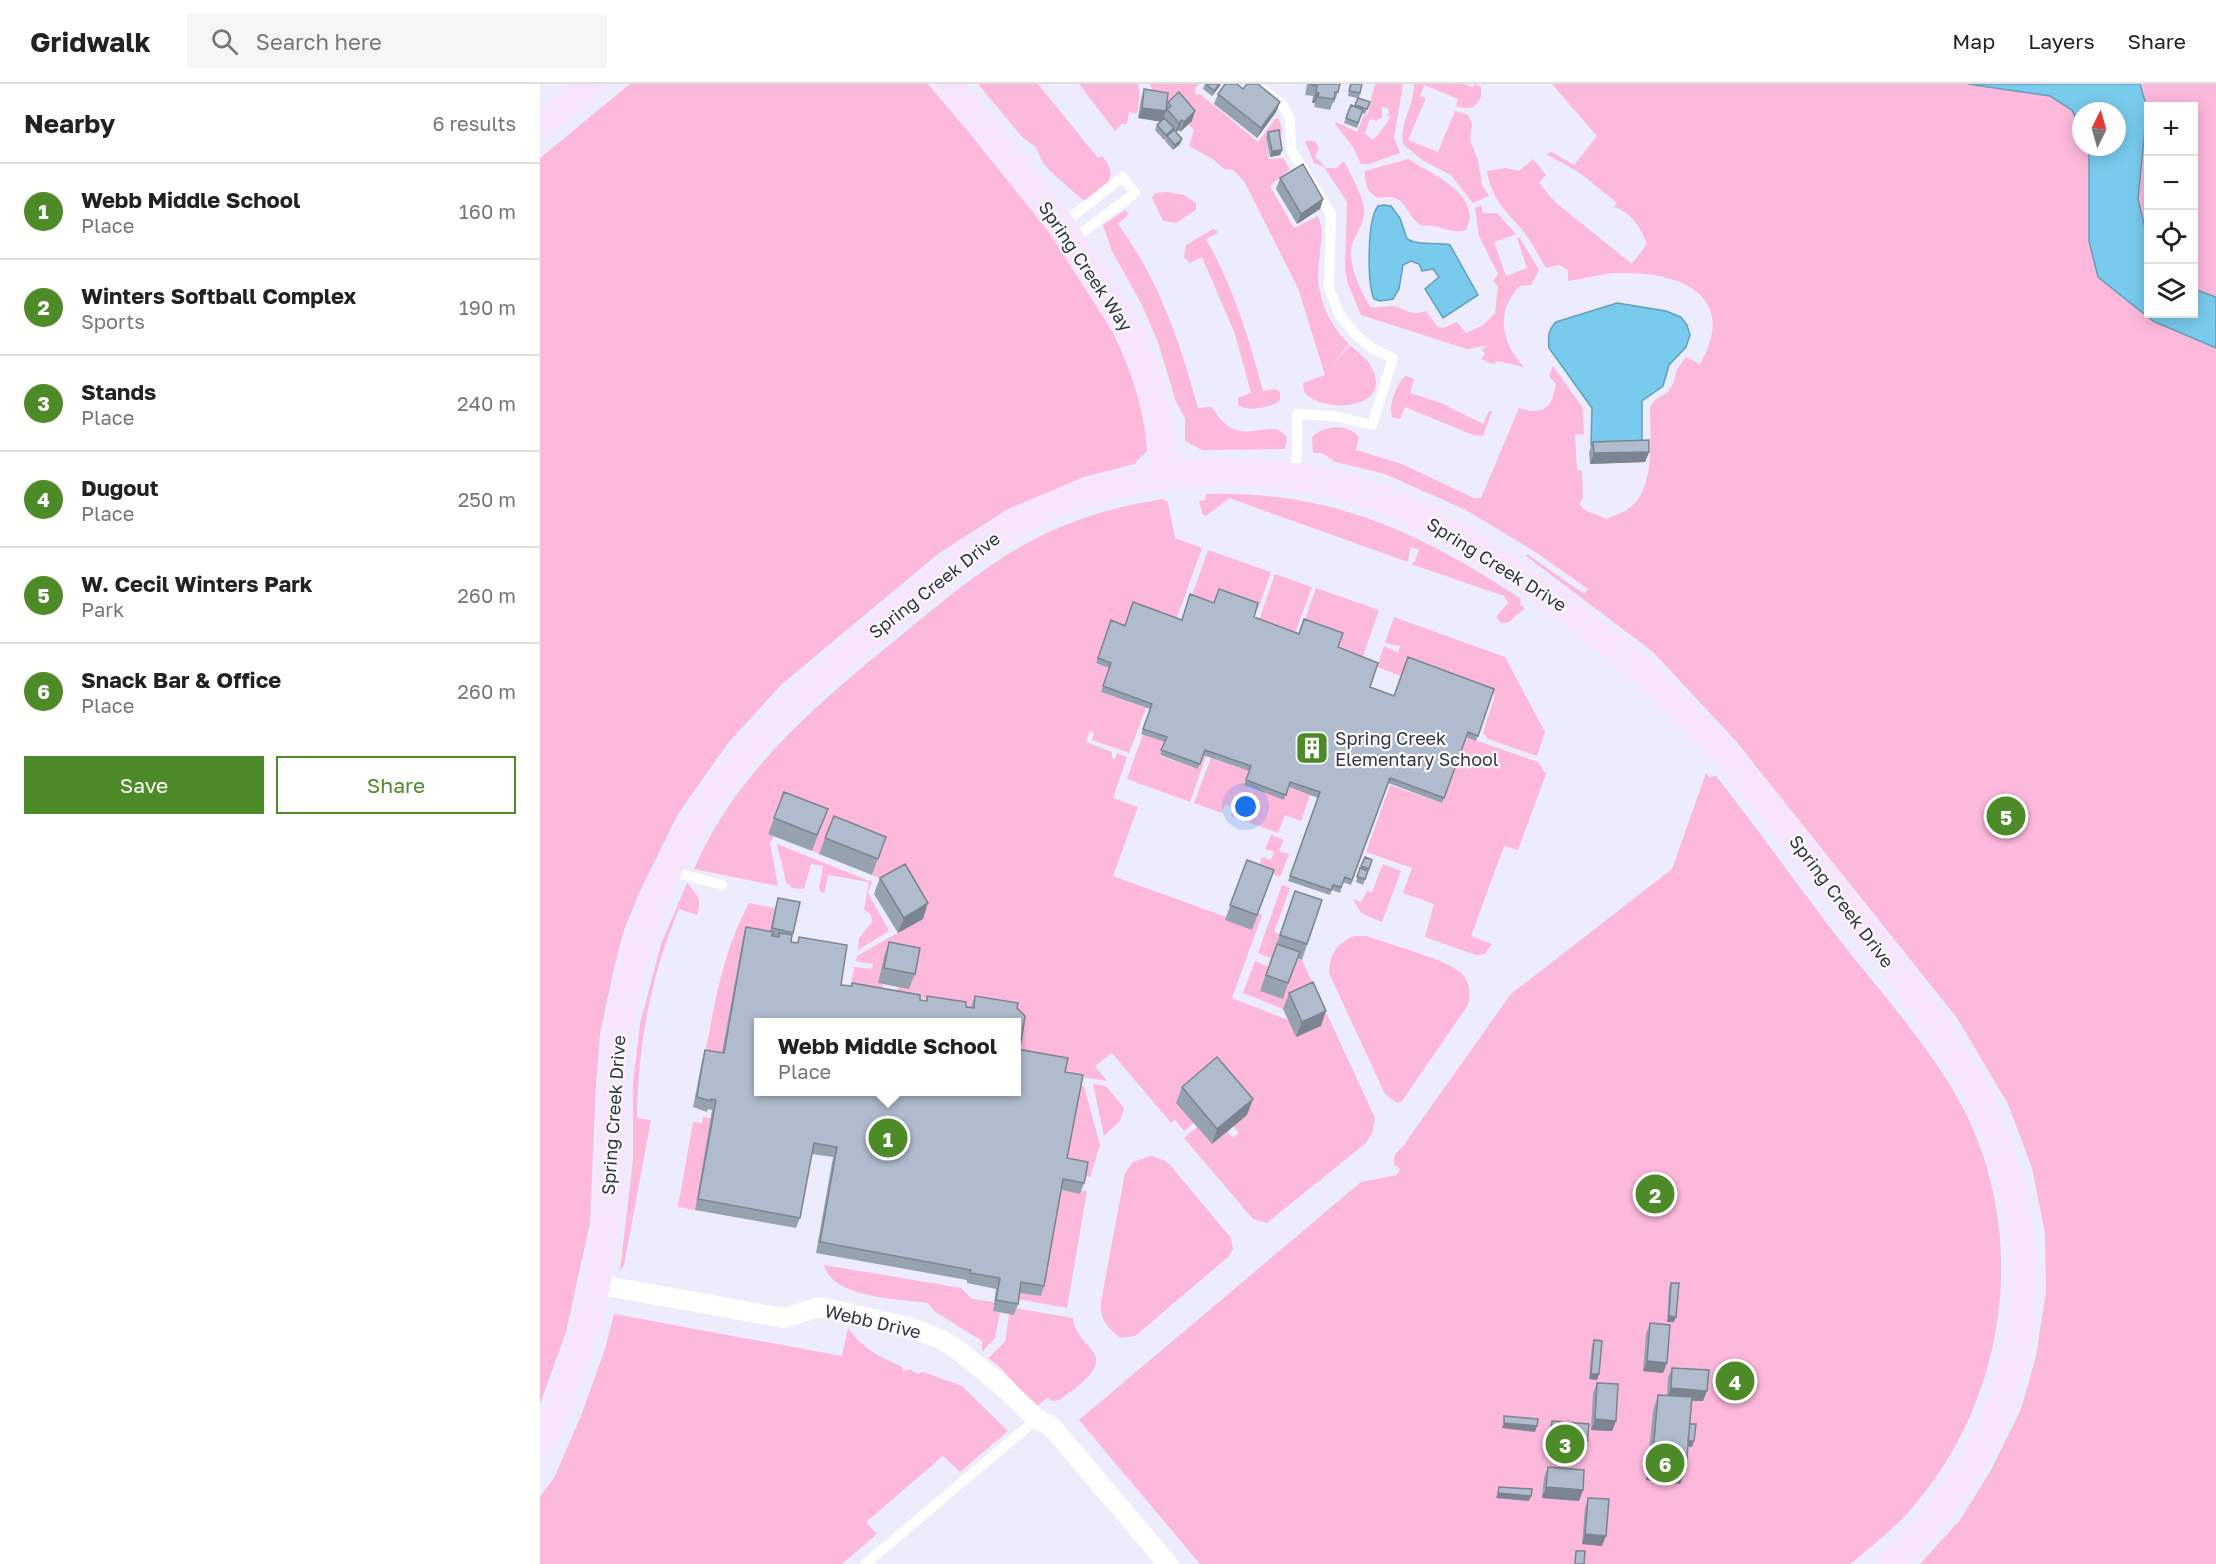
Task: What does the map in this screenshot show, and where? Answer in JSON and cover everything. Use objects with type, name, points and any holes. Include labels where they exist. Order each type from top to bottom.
[{"type":"street","points":[[540,125],[590,84]]},
{"type":"street","name":"Spring Creek Way","points":[[948,84],[1067,232],[1134,339],[1155,402],[1162,448],[1171,475]]},
{"type":"street","name":"Spring Creek Drive","points":[[540,1443],[578,1354],[595,1284],[610,1188],[613,1070],[620,1023],[634,962],[667,870],[719,785],[797,698],[962,560],[996,535],[1030,516],[1108,488],[1171,475],[1228,472],[1294,477],[1380,499],[1424,517],[1569,609],[1620,651],[1708,735],[1779,818],[1893,968],[1956,1057],[1975,1088],[1995,1132],[2012,1183],[2022,1256],[2022,1321],[2015,1359],[2002,1405],[1990,1431],[1961,1482],[1940,1512],[1891,1564]]},
{"type":"street","name":"Webb Drive","points":[[595,1284],[784,1318],[820,1307],[909,1327],[940,1339],[976,1363],[1037,1419],[1051,1426],[1168,1564]]},
{"type":"lane","points":[[1255,84],[1282,104],[1290,119],[1291,150],[1331,214],[1329,288],[1339,314],[1372,350],[1393,358],[1372,425],[1334,416],[1297,414],[1297,454],[1294,477]]},
{"type":"lane","points":[[1123,177],[1135,193],[1067,232],[1123,177]]},
{"type":"lane","points":[[667,870],[722,885]]},
{"type":"lane","points":[[865,1564],[1037,1419]]},
{"type":"shaded area","points":[[630,84],[928,84],[1032,208],[1066,254],[1096,301],[1121,350],[1139,400],[1147,451],[1134,464],[1084,477],[1008,509],[938,554],[782,684],[728,743],[678,814],[640,891],[624,930],[614,968],[600,1034],[590,1223],[566,1332],[540,1404],[540,158]]},
{"type":"shaded area","points":[[978,84],[1038,84],[1098,158],[1102,156],[1108,164],[1110,177],[1108,182],[1084,201],[1050,171],[1043,163],[1036,147],[1023,138]]},
{"type":"shaded area","points":[[1079,84],[1138,84],[1140,95],[1137,114],[1129,112],[1127,124],[1122,124],[1115,131]]},
{"type":"shaded area","points":[[1150,84],[1199,84],[1195,89],[1196,95],[1200,94],[1258,142],[1276,118],[1279,119],[1281,135],[1266,136],[1269,159],[1283,158],[1290,169],[1270,186],[1294,228],[1318,216],[1322,233],[1318,273],[1321,296],[1334,327],[1349,344],[1325,374],[1350,345],[1370,365],[1376,382],[1373,393],[1365,400],[1353,404],[1326,404],[1313,399],[1304,392],[1303,383],[1325,375],[1298,288],[1244,181],[1233,170],[1224,169],[1214,160],[1189,146],[1194,130],[1171,105],[1157,98]]},
{"type":"shaded area","points":[[1375,84],[1403,84],[1394,137],[1400,153],[1369,164],[1361,164],[1353,147],[1335,124],[1336,122],[1357,132],[1364,115],[1367,116]],"holes":[[[1382,107],[1388,108],[1386,118],[1389,115],[1391,117],[1372,140],[1365,133],[1370,119],[1377,121],[1382,117]]]},
{"type":"shaded area","points":[[1414,84],[1464,84],[1473,87],[1475,84],[1481,87],[1478,103],[1475,106],[1462,108],[1456,106],[1458,99],[1424,85],[1420,96],[1426,98],[1408,140],[1438,152],[1455,111],[1468,115],[1472,123],[1470,140],[1478,160],[1482,185],[1489,196],[1473,203],[1451,175],[1422,160],[1403,144],[1403,128],[1414,92]]},
{"type":"shaded area","points":[[1552,84],[2216,84],[2216,1564],[1920,1564],[1960,1520],[1991,1470],[2021,1409],[2036,1356],[2046,1292],[2045,1233],[2032,1168],[2008,1104],[1957,1018],[1735,740],[1653,652],[1526,556],[1527,554],[1584,594],[1588,589],[1537,553],[1466,510],[1385,474],[1336,462],[1322,453],[1313,453],[1312,438],[1316,433],[1329,428],[1342,428],[1359,437],[1356,450],[1402,464],[1474,498],[1481,498],[1519,408],[1541,410],[1552,399],[1556,384],[1549,376],[1553,366],[1583,408],[1584,434],[1575,435],[1577,470],[1582,471],[1583,498],[1579,504],[1588,512],[1606,519],[1625,511],[1637,501],[1643,490],[1650,462],[1650,407],[1655,400],[1668,392],[1674,382],[1677,369],[1686,357],[1700,364],[1710,340],[1712,320],[1707,304],[1697,291],[1681,282],[1640,273],[1612,273],[1568,281],[1568,270],[1559,265],[1546,268],[1527,236],[1499,202],[1487,171],[1506,168],[1519,171],[1533,159],[1546,175],[1539,183],[1555,202],[1632,264],[1647,244],[1635,221],[1614,207],[1617,203],[1580,173],[1546,154],[1552,152],[1574,165],[1597,136]]},
{"type":"shaded area","points":[[1305,141],[1315,141],[1319,149],[1315,156],[1326,168],[1337,168],[1342,162],[1345,163],[1362,198],[1364,216],[1353,242],[1351,257],[1359,285],[1371,307],[1392,306],[1416,313],[1426,311],[1438,327],[1443,328],[1457,322],[1466,333],[1483,325],[1495,313],[1498,287],[1493,281],[1498,274],[1479,236],[1475,208],[1481,205],[1483,213],[1497,213],[1516,234],[1494,242],[1506,276],[1527,268],[1517,238],[1520,238],[1539,270],[1531,285],[1520,286],[1512,296],[1504,316],[1504,327],[1510,348],[1524,367],[1498,361],[1493,364],[1481,359],[1485,354],[1482,349],[1490,345],[1467,349],[1361,315],[1348,284],[1345,269],[1347,202],[1324,167],[1314,163]]},
{"type":"shaded area","points":[[1408,159],[1441,178],[1461,196],[1468,206],[1470,217],[1466,230],[1454,231],[1422,226],[1400,201],[1388,197],[1378,198],[1371,193],[1366,183],[1365,171]]},
{"type":"shaded area","points":[[1168,192],[1184,195],[1196,203],[1196,210],[1176,223],[1163,221],[1152,198],[1155,193]]},
{"type":"shaded area","points":[[1125,210],[1129,214],[1118,224],[1145,267],[1167,312],[1198,408],[1212,407],[1222,421],[1233,429],[1280,431],[1287,437],[1285,449],[1202,450],[1185,441],[1185,418],[1176,402],[1158,342],[1141,303],[1112,251],[1103,225]]},
{"type":"shaded area","points":[[1213,229],[1219,232],[1206,239],[1216,257],[1239,313],[1263,391],[1275,389],[1280,392],[1280,400],[1272,405],[1253,409],[1238,405],[1238,398],[1251,393],[1235,334],[1202,257],[1190,263],[1184,257],[1186,245]]},
{"type":"shaded area","points":[[1406,376],[1414,379],[1410,393],[1441,403],[1483,424],[1489,411],[1492,411],[1483,436],[1473,435],[1405,407],[1400,419],[1392,417],[1391,407],[1394,395],[1399,383]]},
{"type":"shaded area","points":[[1206,494],[1293,499],[1334,508],[1372,520],[1410,535],[1484,575],[1521,599],[1520,605],[1525,608],[1509,622],[1501,623],[1496,617],[1508,603],[1504,596],[1411,564],[1415,561],[1419,550],[1410,547],[1408,562],[1229,498],[1206,516],[1203,515],[1199,501],[1205,500]]},
{"type":"shaded area","points":[[1163,499],[1168,503],[1175,538],[1202,548],[1175,623],[1123,631],[1109,626],[1096,663],[1109,668],[1101,692],[1146,708],[1129,753],[1092,740],[1094,733],[1090,731],[1086,742],[1112,752],[1112,758],[1115,759],[1117,753],[1127,757],[1113,798],[1138,807],[1113,876],[1226,917],[1252,930],[1258,913],[1262,915],[1232,998],[1288,1020],[1307,998],[1283,1009],[1243,993],[1255,961],[1269,967],[1261,991],[1283,998],[1294,967],[1258,953],[1282,885],[1290,888],[1274,932],[1280,934],[1274,950],[1302,960],[1375,1118],[1373,1131],[1366,1143],[1267,1223],[1253,1219],[1184,1138],[1197,1127],[1212,1144],[1227,1131],[1233,1138],[1239,1133],[1233,1126],[1247,1114],[1177,1103],[1194,1123],[1184,1131],[1175,1120],[1171,1123],[1112,1053],[1095,1066],[1107,1081],[1063,1074],[1021,1061],[1021,1018],[970,1018],[963,1006],[896,994],[898,987],[879,983],[883,984],[882,992],[851,986],[854,967],[872,969],[873,964],[856,961],[857,956],[922,919],[899,879],[874,894],[879,878],[872,875],[880,852],[829,832],[819,854],[812,851],[822,825],[768,834],[774,836],[770,843],[778,886],[694,869],[733,799],[758,768],[813,711],[873,658],[949,596],[996,562],[1029,542],[1094,515]]},
{"type":"shaded area","points":[[1208,550],[1271,572],[1258,609],[1217,595],[1212,609],[1190,601]]},
{"type":"shaded area","points":[[1275,574],[1312,587],[1295,633],[1259,620]]},
{"type":"shaded area","points":[[1316,588],[1379,610],[1361,662],[1336,653],[1303,625]]},
{"type":"shaded area","points":[[1394,617],[1505,657],[1545,732],[1537,756],[1488,739],[1483,733],[1495,695],[1407,663],[1401,676],[1377,667],[1384,646],[1398,653],[1400,646],[1385,643]]},
{"type":"shaded area","points":[[1143,734],[1165,742],[1160,756],[1198,769],[1203,755],[1206,756],[1190,802],[1127,779]]},
{"type":"shaded area","points":[[1466,737],[1538,762],[1546,774],[1518,850],[1504,846],[1471,936],[1492,944],[1485,954],[1476,955],[1425,937],[1434,904],[1403,893],[1412,868],[1366,852],[1390,785],[1442,803]]},
{"type":"shaded area","points":[[1211,758],[1249,771],[1244,785],[1284,800],[1289,787],[1310,795],[1301,821],[1285,815],[1278,833],[1231,816],[1233,807],[1225,804],[1222,813],[1194,803]]},
{"type":"shaded area","points":[[1706,773],[1709,777],[1716,776],[1842,943],[1927,1050],[1969,1120],[1987,1169],[1998,1220],[2001,1271],[1997,1322],[1986,1372],[1968,1421],[1943,1466],[1905,1516],[1850,1564],[1200,1564],[1079,1420],[1361,1182],[1397,1175],[1400,1169],[1394,1165],[1395,1154],[1511,994],[1672,869]]},
{"type":"shaded area","points":[[1271,835],[1284,840],[1279,851],[1289,854],[1280,877],[1270,873],[1254,881],[1262,857],[1271,860],[1274,852],[1265,849]]},
{"type":"shaded area","points":[[777,844],[872,882],[868,893],[889,931],[858,950],[859,938],[872,922],[871,914],[864,910],[869,882],[828,875],[825,892],[822,893],[819,889],[823,866],[811,864],[804,889],[792,888],[786,882]]},
{"type":"shaded area","points":[[1383,864],[1401,871],[1382,922],[1361,913],[1353,899],[1361,902],[1367,891],[1372,892]]},
{"type":"shaded area","points":[[687,883],[698,897],[697,915],[679,909],[661,957],[644,1032],[638,1083],[637,1118],[651,1120],[624,1265],[620,1271],[633,1159],[633,1083],[640,1024],[661,944]]},
{"type":"shaded area","points":[[749,903],[775,908],[768,939],[720,1064],[704,1061],[726,960]]},
{"type":"shaded area","points":[[1354,936],[1366,936],[1445,964],[1462,974],[1468,985],[1470,993],[1468,1005],[1402,1101],[1397,1103],[1385,1094],[1329,973],[1335,950]]},
{"type":"shaded area","points":[[1093,1084],[1106,1086],[1124,1108],[1120,1121],[1104,1136]]},
{"type":"shaded area","points":[[1079,1086],[1084,1086],[1100,1145],[1090,1177],[1063,1169]]},
{"type":"shaded area","points":[[703,1117],[711,1118],[695,1210],[678,1207],[693,1122],[702,1123]]},
{"type":"shaded area","points":[[1151,1156],[1164,1160],[1170,1165],[1231,1238],[1233,1249],[1228,1257],[1135,1336],[1121,1338],[1105,1323],[1101,1302],[1125,1173],[1133,1162]]},
{"type":"shaded area","points":[[1059,1190],[1080,1194],[1081,1190],[1087,1191],[1067,1308],[1017,1299],[1017,1292],[1040,1296]]},
{"type":"shaded area","points":[[824,1265],[961,1288],[972,1299],[994,1302],[993,1311],[1000,1312],[995,1338],[982,1352],[982,1341],[934,1311],[928,1303],[884,1298],[853,1290],[830,1276]]},
{"type":"shaded area","points":[[1015,1308],[1073,1318],[1078,1332],[1096,1357],[1092,1372],[1059,1400],[1053,1401],[1047,1398],[1036,1407],[999,1366],[988,1358],[1005,1342],[1009,1314],[1014,1314]]},
{"type":"shaded area","points":[[614,1314],[842,1356],[848,1328],[864,1346],[884,1359],[901,1366],[904,1371],[910,1369],[917,1374],[923,1372],[962,1386],[1008,1431],[960,1472],[943,1456],[866,1522],[877,1534],[842,1564],[540,1564],[540,1497],[554,1478],[581,1416],[605,1349]]},
{"type":"water","points":[[1968,84],[2140,84],[2145,102],[2138,199],[2144,224],[2144,314],[2098,277],[2089,241],[2089,156],[2126,156],[2126,102],[2072,102],[2072,110],[2050,96]]},
{"type":"water","points":[[1378,206],[1391,206],[1400,218],[1407,239],[1450,245],[1478,295],[1443,318],[1425,289],[1439,277],[1433,269],[1422,271],[1419,264],[1411,261],[1403,265],[1399,289],[1393,299],[1380,301],[1374,299],[1370,279],[1370,237],[1374,213]]},
{"type":"water","points":[[2198,290],[2216,297],[2216,348],[2149,318],[2198,318]]},
{"type":"water","points":[[1617,303],[1666,311],[1681,317],[1690,335],[1686,347],[1669,365],[1663,386],[1642,401],[1642,445],[1591,446],[1592,408],[1549,348],[1549,334],[1556,322]]},
{"type":"building","points":[[1206,84],[1219,84],[1214,91]]},
{"type":"building","points":[[1225,84],[1237,84],[1243,89],[1247,84],[1258,84],[1280,102],[1261,128],[1218,94]]},
{"type":"building","points":[[1309,84],[1340,84],[1334,99],[1318,97],[1317,86]]},
{"type":"building","points":[[1351,84],[1362,84],[1360,93],[1349,91]]},
{"type":"building","points":[[1144,89],[1168,93],[1166,111],[1142,108]]},
{"type":"building","points":[[1179,92],[1195,111],[1184,122],[1182,120],[1179,123],[1167,109],[1171,106],[1168,102]]},
{"type":"building","points":[[1358,98],[1370,102],[1367,109],[1355,105]]},
{"type":"building","points":[[1351,105],[1363,110],[1358,123],[1346,118]]},
{"type":"building","points":[[1164,118],[1174,128],[1166,135],[1157,125]]},
{"type":"building","points":[[1174,130],[1182,139],[1175,145],[1167,136]]},
{"type":"building","points":[[1279,130],[1282,150],[1272,151],[1268,132]]},
{"type":"building","points":[[1303,164],[1323,199],[1301,214],[1280,178]]},
{"type":"building","points":[[1649,440],[1649,452],[1594,453],[1593,442]]},
{"type":"building","name":"Spring Creek Elementary School","points":[[1219,589],[1258,603],[1254,617],[1299,634],[1304,619],[1343,633],[1338,647],[1378,663],[1370,687],[1394,696],[1408,657],[1494,689],[1478,736],[1468,732],[1444,798],[1390,778],[1352,880],[1345,877],[1341,887],[1333,885],[1331,890],[1290,876],[1320,792],[1290,782],[1286,795],[1246,780],[1251,766],[1205,750],[1200,764],[1161,750],[1167,737],[1143,729],[1152,704],[1103,686],[1111,663],[1098,658],[1111,620],[1125,626],[1133,602],[1182,620],[1190,594],[1214,603]]},
{"type":"building","points":[[784,792],[828,809],[817,835],[774,818]]},
{"type":"building","points":[[834,816],[886,837],[878,859],[825,838]]},
{"type":"building","points":[[1365,857],[1372,860],[1369,869],[1361,866]]},
{"type":"building","points":[[1247,860],[1274,870],[1257,915],[1230,905]]},
{"type":"building","points":[[905,864],[928,903],[904,918],[880,878]]},
{"type":"building","points":[[1360,868],[1368,871],[1365,879],[1357,877]]},
{"type":"building","points":[[1295,891],[1322,900],[1307,944],[1280,935]]},
{"type":"building","points":[[778,898],[800,902],[793,933],[772,928]]},
{"type":"building","points":[[746,927],[773,932],[772,936],[779,937],[779,933],[792,935],[791,942],[798,943],[799,937],[847,945],[841,985],[852,986],[852,983],[920,995],[920,1000],[927,1001],[927,996],[966,1002],[966,1007],[974,1008],[975,996],[1018,1003],[1017,1008],[1025,1016],[1021,1042],[1021,1018],[754,1018],[754,1096],[1021,1096],[1021,1050],[1068,1058],[1065,1072],[1083,1075],[1067,1158],[1088,1162],[1084,1183],[1063,1179],[1044,1286],[1021,1282],[1018,1304],[996,1300],[1000,1278],[970,1273],[971,1270],[820,1242],[837,1147],[814,1143],[800,1218],[698,1199],[716,1100],[697,1097],[700,1078],[705,1050],[724,1053]]},
{"type":"building","points":[[889,942],[920,948],[915,974],[884,968]]},
{"type":"building","points":[[1277,944],[1300,952],[1288,983],[1266,975]]},
{"type":"building","points":[[1313,982],[1326,1011],[1302,1022],[1289,993]]},
{"type":"building","points":[[1217,1057],[1253,1099],[1217,1129],[1182,1087]]},
{"type":"building","points":[[1671,1283],[1679,1283],[1676,1317],[1669,1316]]},
{"type":"building","points":[[1650,1323],[1670,1325],[1667,1363],[1647,1361]]},
{"type":"building","points":[[1594,1340],[1602,1341],[1599,1374],[1591,1374]]},
{"type":"building","points":[[1672,1368],[1709,1370],[1707,1391],[1671,1388]]},
{"type":"building","points":[[1721,1370],[1754,1373],[1754,1381],[1720,1378]]},
{"type":"building","points":[[1597,1383],[1618,1384],[1616,1421],[1595,1419]]},
{"type":"building","points":[[1658,1395],[1692,1397],[1686,1469],[1652,1465]]},
{"type":"building","points":[[1504,1416],[1538,1419],[1537,1426],[1504,1423]]},
{"type":"building","points":[[1552,1421],[1589,1424],[1587,1446],[1550,1443]]},
{"type":"building","points":[[1690,1424],[1696,1424],[1694,1441],[1688,1441]]},
{"type":"building","points":[[1548,1467],[1584,1470],[1583,1490],[1546,1487]]},
{"type":"building","points":[[1499,1487],[1532,1489],[1531,1496],[1498,1493]]},
{"type":"building","points":[[1588,1498],[1609,1499],[1606,1536],[1585,1534]]},
{"type":"building","points":[[1576,1551],[1585,1551],[1584,1564],[1575,1564]]},
{"type":"place","name":"Spring Creek Elementary School","points":[[1312,748]]},
{"type":"place","name":"W. Cecil Winters Park","points":[[2006,816]]},
{"type":"place","name":"Webb Middle School","points":[[888,1138]]},
{"type":"place","name":"Winters Softball Complex","points":[[1655,1194]]},
{"type":"place","name":"Dugout","points":[[1735,1381]]},
{"type":"place","name":"Stands","points":[[1565,1444]]},
{"type":"place","name":"Snack Bar & Office","points":[[1665,1463]]}]
